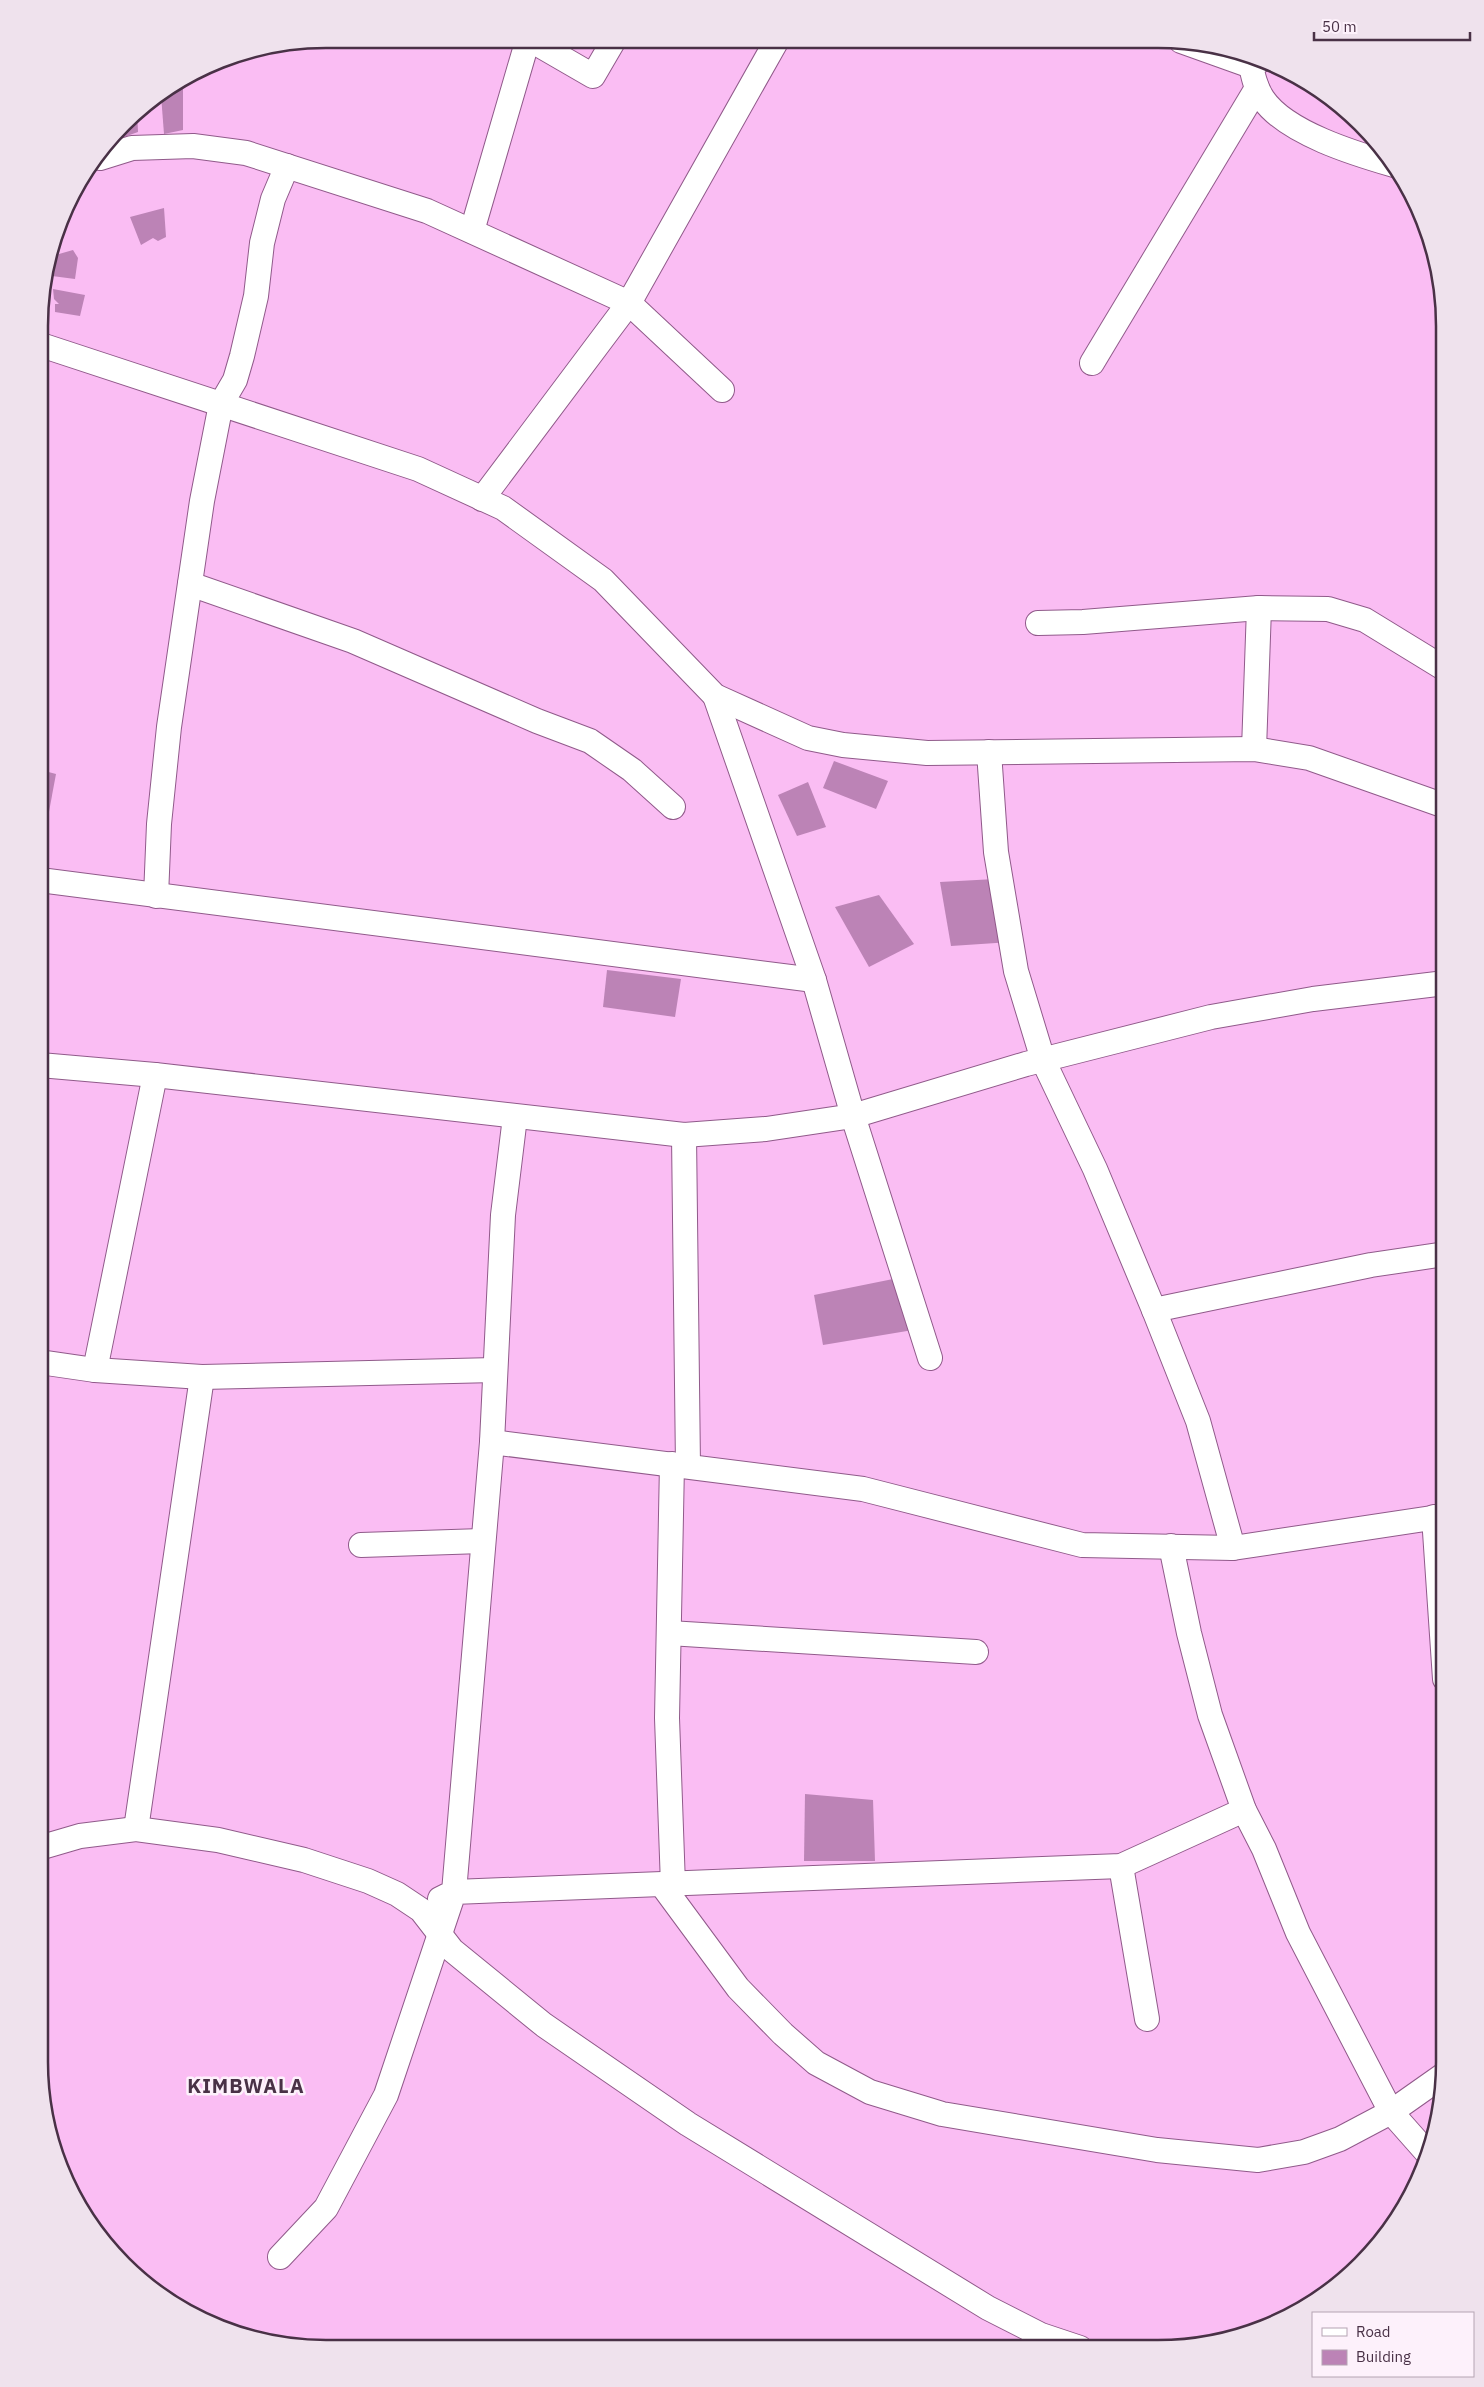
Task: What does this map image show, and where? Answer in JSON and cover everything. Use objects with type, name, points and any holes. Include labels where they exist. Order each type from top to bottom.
[{"type":"street","points":[[472,231],[527,47]]},
{"type":"street","points":[[543,47],[593,76],[610,47]]},
{"type":"street","points":[[482,499],[629,303],[773,47]]},
{"type":"street","points":[[1255,65],[1257,88],[1270,108],[1300,128],[1353,153],[1383,162]]},
{"type":"street","points":[[1092,363],[1257,88]]},
{"type":"street","points":[[105,157],[132,148],[193,146],[246,153],[427,211],[629,303],[722,390]]},
{"type":"street","points":[[156,896],[160,824],[169,727],[202,500],[221,404],[235,380],[256,296],[262,242],[273,199],[287,166]]},
{"type":"street","points":[[48,347],[418,469],[503,508],[603,580],[716,696],[808,738],[843,745],[927,752],[1254,749],[1309,758],[1436,803]]},
{"type":"street","points":[[190,584],[353,641],[590,741],[632,770],[673,807]]},
{"type":"street","points":[[1254,749],[1259,608]]},
{"type":"street","points":[[1038,623],[1083,622],[1259,608],[1328,609],[1365,620],[1436,663]]},
{"type":"street","points":[[716,696],[814,980],[853,1116],[930,1358]]},
{"type":"street","points":[[988,752],[996,852],[1016,971],[1043,1060],[1095,1169],[1198,1421],[1233,1548]]},
{"type":"street","points":[[48,881],[814,980]]},
{"type":"street","points":[[48,1066],[155,1075],[684,1135],[766,1129],[853,1116],[1043,1060],[1211,1017],[1313,999],[1436,984]]},
{"type":"street","points":[[95,1370],[155,1075]]},
{"type":"street","points":[[280,2257],[326,2208],[386,2095],[438,1933],[454,1892],[482,1542],[492,1442],[503,1215],[515,1117]]},
{"type":"street","points":[[684,1135],[680,1464],[669,1633],[667,1718],[667,1885],[738,1988],[816,2063],[879,2095],[942,2114],[1157,2150],[1258,2160],[1304,2152],[1340,2140],[1391,2112],[1436,2080]]},
{"type":"street","points":[[1154,1310],[1371,1265],[1436,1255]]},
{"type":"street","points":[[48,1363],[95,1370],[202,1377],[495,1370]]},
{"type":"street","points":[[136,1829],[202,1377]]},
{"type":"street","points":[[492,1442],[680,1464],[863,1489],[1082,1545],[1233,1548],[1436,1517]]},
{"type":"street","points":[[361,1545],[482,1542]]},
{"type":"street","points":[[1171,1546],[1189,1633],[1210,1715],[1244,1810],[1264,1849],[1298,1933],[1391,2112],[1423,2148]]},
{"type":"street","points":[[669,1633],[976,1652]]},
{"type":"street","points":[[421,1910],[454,1892],[1121,1866],[1244,1810]]},
{"type":"street","points":[[48,1845],[80,1836],[136,1829],[218,1840],[304,1860],[368,1881],[397,1894],[421,1910],[452,1950],[544,2025],[688,2124],[988,2308],[1041,2335],[1056,2340]]},
{"type":"street","points":[[1121,1866],[1147,2019]]},
{"type":"building","points":[[183,87],[183,130],[164,134],[161,101]]},
{"type":"building","points":[[137,121],[138,132],[124,137],[124,134]]},
{"type":"building","points":[[164,208],[166,237],[158,241],[153,238],[141,245],[130,217]]},
{"type":"building","points":[[73,250],[78,258],[75,279],[52,276],[57,255]]},
{"type":"building","points":[[53,289],[85,295],[80,316],[55,312],[55,304],[59,304],[54,299]]},
{"type":"building","points":[[834,761],[888,781],[876,809],[823,788]]},
{"type":"building","points":[[48,772],[56,774],[48,817]]},
{"type":"building","points":[[808,782],[826,827],[797,836],[778,795]]},
{"type":"building","points":[[995,879],[1011,942],[951,946],[940,882]]},
{"type":"building","points":[[879,895],[914,944],[869,967],[835,907]]},
{"type":"building","points":[[607,970],[681,979],[675,1017],[603,1007]]},
{"type":"building","points":[[898,1278],[913,1330],[823,1345],[814,1295]]},
{"type":"building","points":[[805,1794],[873,1800],[875,1861],[804,1861]]},
{"type":"district","name":"KIMBWALA","points":[[246,2085]]}]
